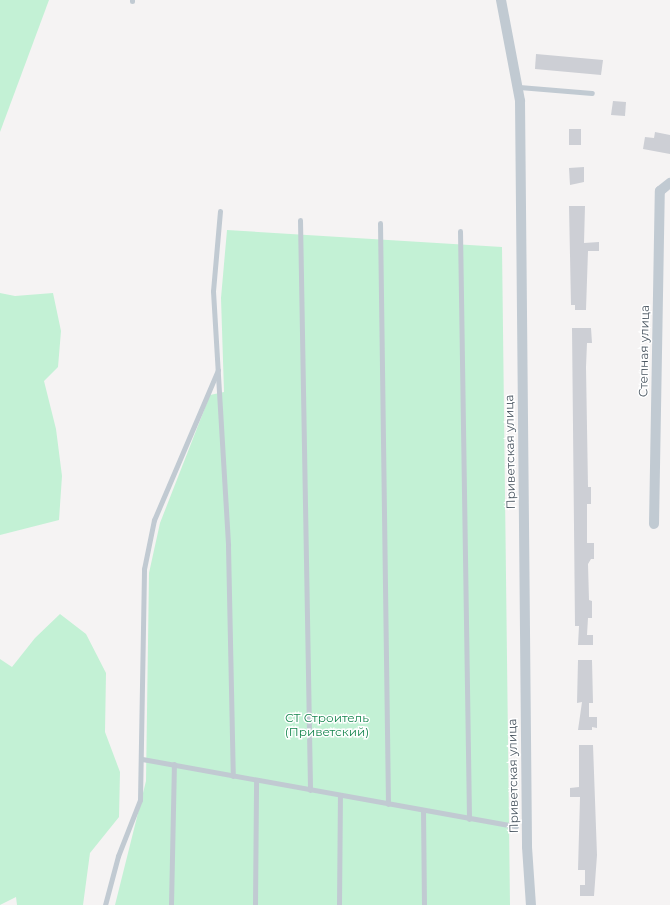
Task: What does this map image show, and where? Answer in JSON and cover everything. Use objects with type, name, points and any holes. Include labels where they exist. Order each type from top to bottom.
[{"type":"street","name":"Приветская улица","points":[[502,0],[519,87],[527,848],[531,905]]},
{"type":"street","name":"Степная улица","points":[[654,524],[660,191],[670,183]]},
{"type":"lane","points":[[519,87],[592,93]]},
{"type":"lane","points":[[220,211],[212,291],[219,368],[228,546],[232,776]]},
{"type":"lane","points":[[300,220],[310,790]]},
{"type":"lane","points":[[380,223],[388,804]]},
{"type":"lane","points":[[460,231],[469,818]]},
{"type":"lane","points":[[105,905],[118,856],[140,800],[142,760],[144,569],[154,520],[219,368]]},
{"type":"lane","points":[[142,760],[174,764],[232,776],[516,826]]},
{"type":"lane","points":[[171,905],[174,764]]},
{"type":"lane","points":[[255,905],[256,780]]},
{"type":"lane","points":[[339,905],[340,795]]},
{"type":"lane","points":[[423,810],[424,905]]},
{"type":"green space","points":[[0,0],[49,0],[0,132]]},
{"type":"green space","name":"СТ Строитель (Приветский)","points":[[227,230],[502,247],[510,905],[115,905],[146,781],[149,573],[160,523],[210,395],[224,392],[221,298]]},
{"type":"green space","points":[[0,293],[15,296],[53,293],[61,331],[58,367],[44,381],[56,429],[62,476],[59,520],[0,535]]},
{"type":"green space","points":[[60,614],[86,634],[106,673],[105,732],[120,772],[119,817],[90,853],[83,905],[17,905],[16,897],[0,905],[0,659],[12,667],[35,638]]},
{"type":"building","points":[[536,54],[603,60],[601,75],[535,69]]},
{"type":"building","points":[[613,101],[626,102],[625,116],[611,115]]},
{"type":"building","points":[[569,129],[581,129],[581,145],[569,145]]},
{"type":"building","points":[[655,132],[670,135],[670,154],[643,149],[645,137],[654,138]]},
{"type":"building","points":[[584,167],[584,182],[570,185],[569,168]]},
{"type":"building","points":[[569,206],[585,206],[584,243],[599,242],[599,251],[588,251],[586,310],[575,310],[575,305],[571,305]]},
{"type":"building","points":[[572,328],[591,328],[592,343],[587,343],[586,367],[588,487],[591,487],[591,504],[587,504],[587,543],[594,543],[594,559],[591,559],[588,564],[589,600],[592,601],[592,618],[588,618],[587,635],[593,635],[593,645],[578,645],[579,626],[575,626]]},
{"type":"building","points":[[578,660],[592,660],[593,703],[589,703],[589,717],[597,717],[597,728],[592,727],[592,730],[578,730],[582,702],[577,703]]},
{"type":"building","points":[[579,745],[593,745],[597,855],[594,896],[580,896],[580,885],[585,885],[585,870],[578,870],[580,797],[570,797],[570,788],[579,787]]}]
